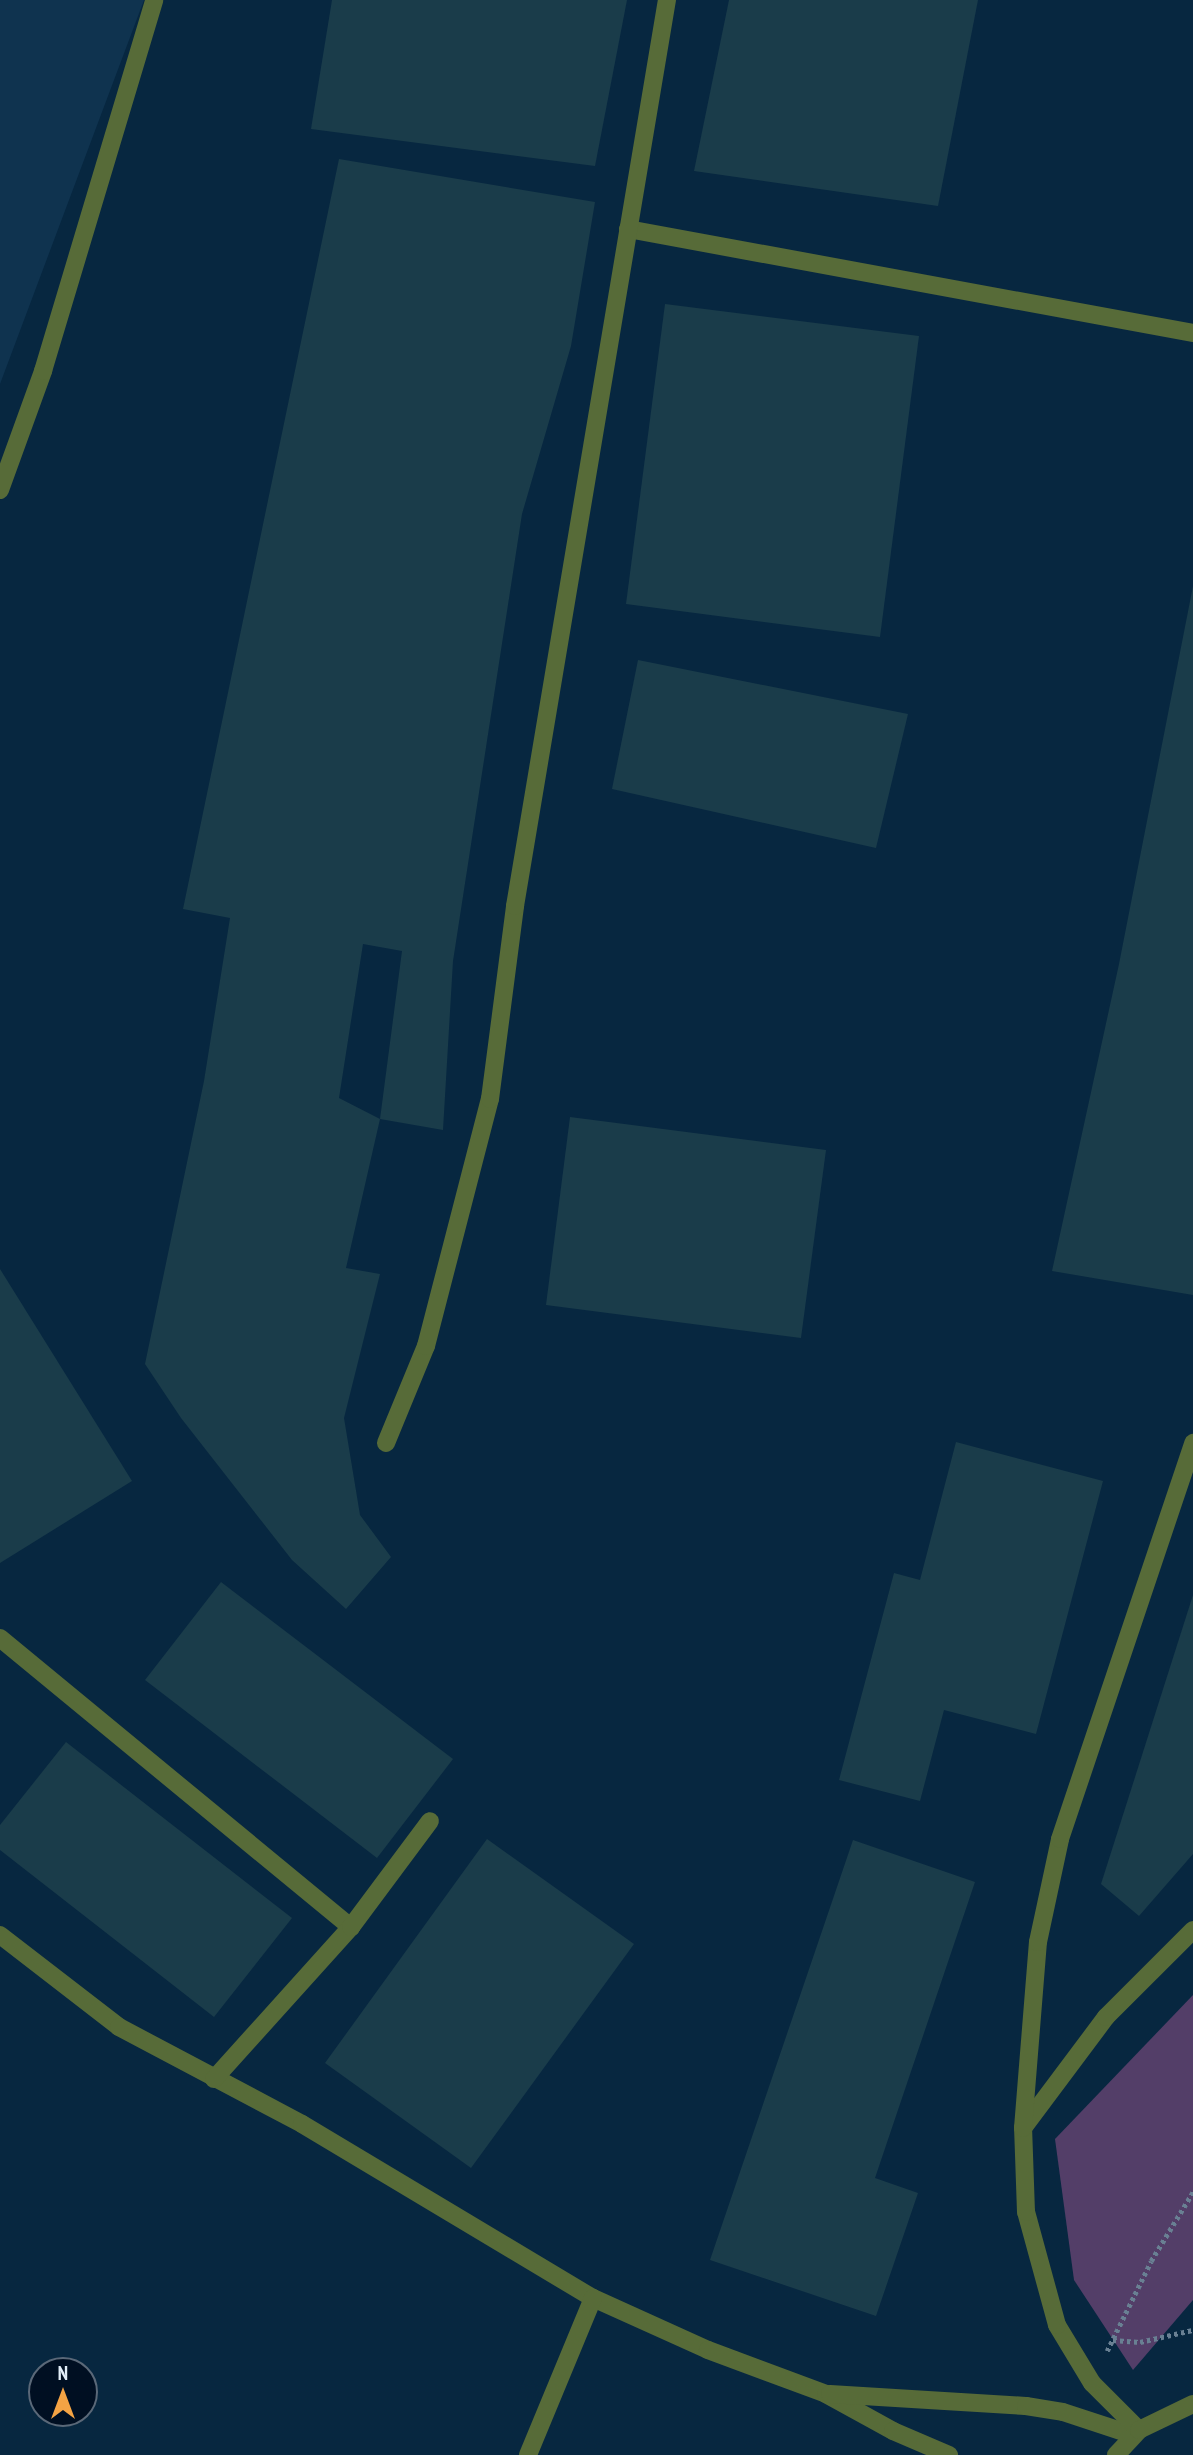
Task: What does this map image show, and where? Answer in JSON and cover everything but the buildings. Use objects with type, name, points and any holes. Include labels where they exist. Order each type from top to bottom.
[{"type":"street","points":[[0,490],[43,371],[155,0]]},
{"type":"street","points":[[386,1443],[426,1346],[489,1098],[515,906],[667,0]]},
{"type":"street","points":[[628,229],[1193,333]]},
{"type":"street","points":[[1136,2433],[1092,2383],[1057,2325],[1034,2253],[1023,2180],[1023,2128],[1038,1942],[1060,1839],[1186,1489],[1193,1443]]},
{"type":"street","points":[[0,1638],[351,1927]]},
{"type":"street","points":[[214,2079],[351,1927],[430,1821]]},
{"type":"street","points":[[1023,2128],[1106,2017],[1193,1930]]},
{"type":"street","points":[[0,1935],[119,2028],[302,2124],[593,2298],[708,2350],[825,2394],[893,2431],[949,2455]]},
{"type":"street","points":[[528,2455],[593,2298]]},
{"type":"street","points":[[825,2394],[1026,2406],[1063,2412],[1136,2433]]},
{"type":"street","points":[[1116,2455],[1136,2433],[1192,2404]]},
{"type":"path","points":[[1092,2383],[1151,2261],[1193,2192]]},
{"type":"path","points":[[1113,2340],[1140,2342],[1193,2330]]},
{"type":"shaded area","points":[[0,0],[144,0],[0,384]]},
{"type":"shaded area","points":[[1193,1995],[1193,2300],[1133,2370],[1074,2280],[1055,2139]]}]
